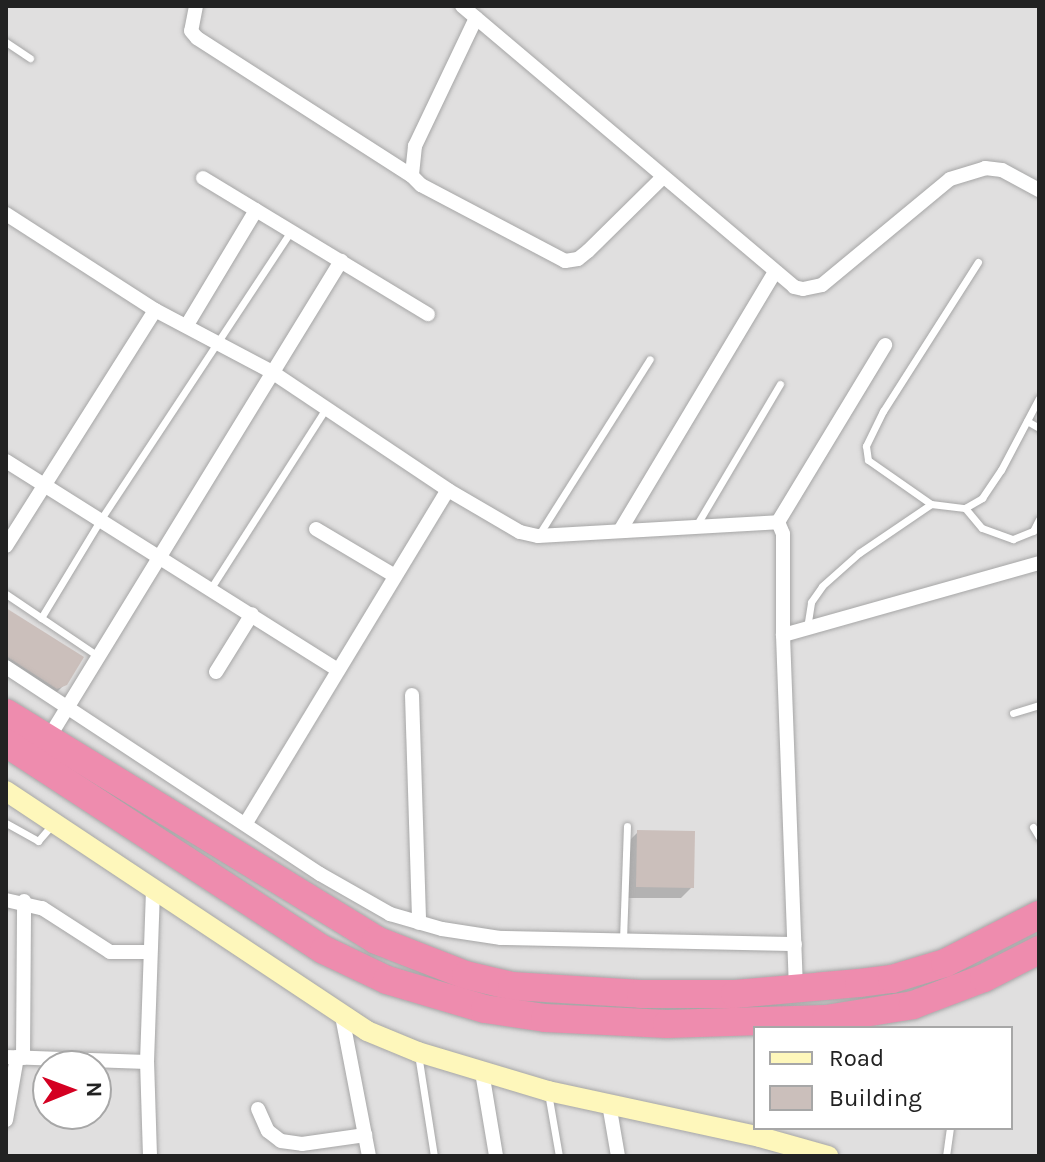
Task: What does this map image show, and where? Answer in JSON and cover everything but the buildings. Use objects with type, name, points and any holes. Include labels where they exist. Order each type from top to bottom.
[{"type":"highway","points":[[6,713],[345,923],[405,952],[466,975],[512,986],[589,993],[735,994],[796,990],[918,972],[979,948],[1039,915]]},
{"type":"highway","points":[[6,743],[324,950],[387,980],[485,1009],[545,1018],[667,1024],[826,1019],[913,1005],[984,978],[1039,950]]},
{"type":"street","points":[[196,6],[191,31],[197,38],[412,176],[421,185],[565,261],[578,259],[588,251],[662,178]]},
{"type":"street","points":[[462,6],[774,273],[803,289],[822,285],[950,179],[966,172],[1002,170],[1039,190]]},
{"type":"street","points":[[412,176],[415,146],[476,18]]},
{"type":"street","points":[[203,178],[428,314]]},
{"type":"street","points":[[187,325],[256,210]]},
{"type":"street","points":[[6,214],[155,310],[221,342],[272,372],[448,490],[520,532],[538,536],[778,522]]},
{"type":"street","points":[[48,739],[341,261]]},
{"type":"street","points":[[621,529],[774,273]]},
{"type":"street","points":[[6,546],[155,310]]},
{"type":"street","points":[[778,522],[885,345]]},
{"type":"street","points":[[6,461],[160,555],[338,670]]},
{"type":"street","points":[[246,823],[448,490]]},
{"type":"street","points":[[778,522],[783,534],[783,635],[796,990]]},
{"type":"street","points":[[316,529],[395,576]]},
{"type":"street","points":[[783,635],[1039,563]]},
{"type":"street","points":[[216,672],[252,614]]},
{"type":"street","points":[[6,667],[366,902],[419,923],[501,938],[795,944]]},
{"type":"street","points":[[412,695],[419,923]]},
{"type":"street","points":[[6,791],[342,1016],[418,1052],[548,1091],[609,1104],[763,1146],[828,1156]]},
{"type":"street","points":[[150,1156],[147,1062],[153,888]]},
{"type":"street","points":[[6,900],[24,901],[42,908],[110,952],[149,952]]},
{"type":"street","points":[[6,1120],[15,1057],[24,901]]},
{"type":"street","points":[[342,1016],[369,1156]]},
{"type":"street","points":[[15,1057],[147,1062]]},
{"type":"street","points":[[482,1072],[496,1156]]},
{"type":"street","points":[[609,1104],[618,1156]]},
{"type":"street","points":[[258,1109],[274,1137],[290,1143],[365,1135]]},
{"type":"lane","points":[[6,42],[30,58]]},
{"type":"lane","points":[[41,618],[101,519],[221,342],[291,231]]},
{"type":"lane","points":[[978,262],[883,411],[866,446],[868,460],[931,504],[965,508],[982,498],[1039,398]]},
{"type":"lane","points":[[538,536],[650,359]]},
{"type":"lane","points":[[696,526],[780,384]]},
{"type":"lane","points":[[211,588],[326,408]]},
{"type":"lane","points":[[1027,421],[1039,428]]},
{"type":"lane","points":[[807,628],[811,602],[822,586],[859,553],[931,504]]},
{"type":"lane","points":[[965,508],[982,528],[1013,539],[1033,531],[1039,519]]},
{"type":"lane","points":[[6,594],[98,656]]},
{"type":"lane","points":[[1013,713],[1039,705]]},
{"type":"lane","points":[[6,823],[38,841],[54,823]]},
{"type":"lane","points":[[623,941],[627,826]]},
{"type":"lane","points":[[1033,827],[1039,837]]},
{"type":"lane","points":[[418,1052],[434,1156]]},
{"type":"lane","points":[[548,1091],[559,1156]]},
{"type":"lane","points":[[946,1156],[950,1130]]},
{"type":"shaded area","points":[[6,6],[1039,6],[1039,1156],[6,1156]]}]
